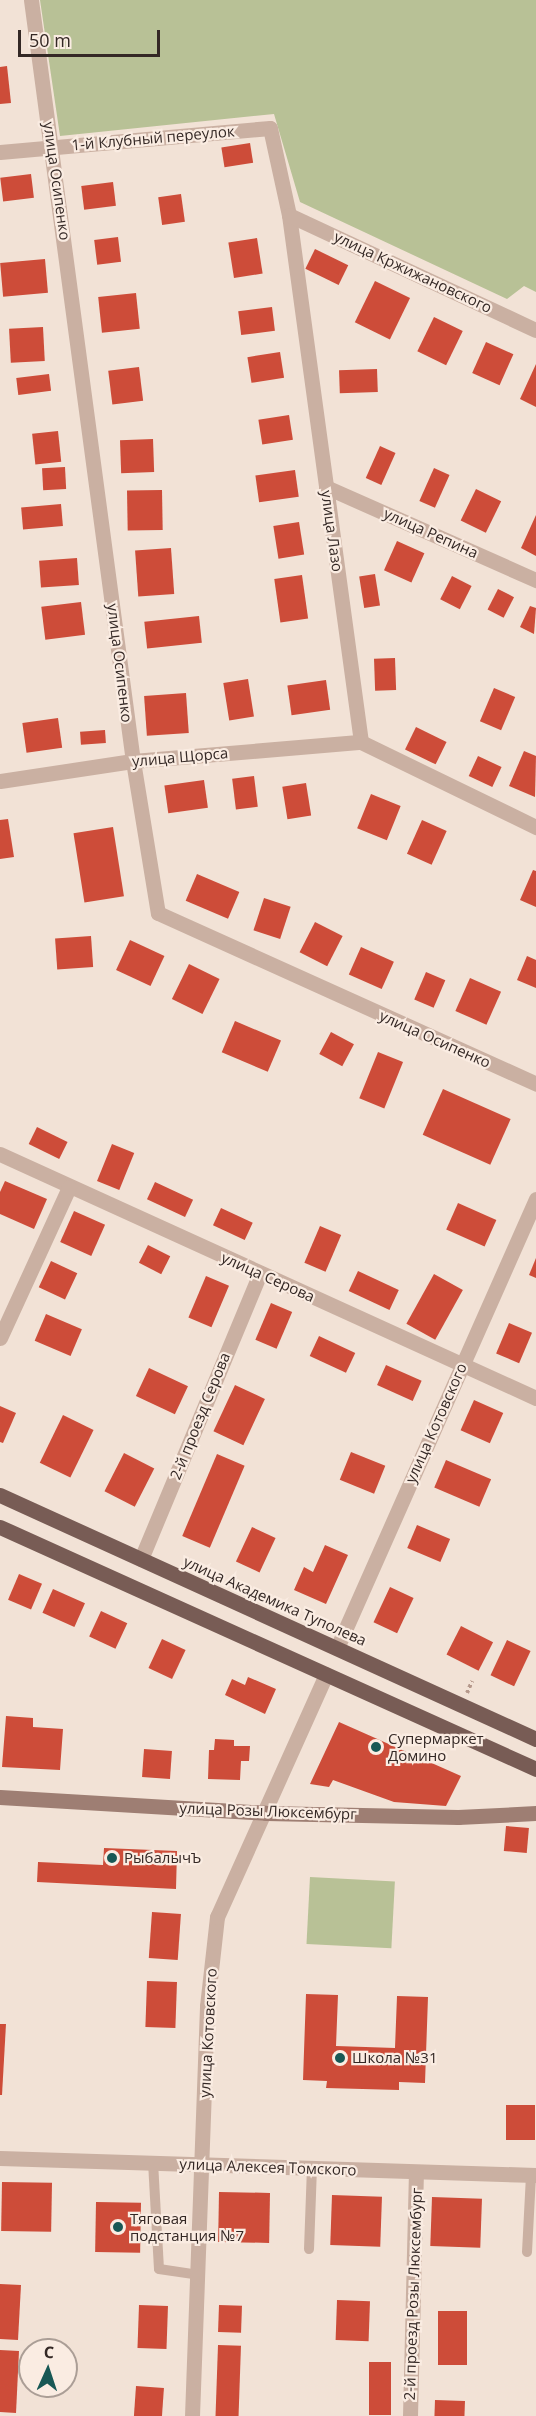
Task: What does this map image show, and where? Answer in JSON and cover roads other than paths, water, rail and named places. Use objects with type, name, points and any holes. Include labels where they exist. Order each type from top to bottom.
[{"type":"main road","name":"улица Академика Туполева","points":[[0,1495],[536,1739]]},
{"type":"main road","points":[[0,1527],[536,1769]]},
{"type":"street","name":"улица Осипенко","points":[[31,0],[133,760],[158,913],[536,1084]]},
{"type":"street","name":"1-й Клубный переулок","points":[[0,152],[270,128]]},
{"type":"street","name":"улица Лазо","points":[[270,128],[290,215],[361,742]]},
{"type":"street","name":"улица Кржижановского","points":[[290,215],[536,330]]},
{"type":"street","name":"улица Репина","points":[[326,486],[536,580]]},
{"type":"street","name":"улица Щорса","points":[[0,781],[133,760],[361,742]]},
{"type":"street","points":[[361,742],[536,827]]},
{"type":"street","name":"улица Серова","points":[[0,1154],[536,1398]]},
{"type":"street","points":[[0,1338],[69,1187]]},
{"type":"street","name":"улица Котовского","points":[[338,1648],[536,1199]]},
{"type":"street","name":"2-й проезд Серова","points":[[141,1559],[260,1273]]},
{"type":"street","name":"улица Котовского","points":[[192,2416],[199,2275],[207,2006],[217,1917],[266,1813],[326,1674]]},
{"type":"street","name":"улица Розы Люксембург","points":[[0,1797],[266,1813],[459,1817],[536,1814]]},
{"type":"street","name":"улица Алексея Томского","points":[[0,2158],[533,2175]]},
{"type":"street","name":"2-й проезд Розы Люксембург","points":[[410,2416],[416,2172]]},
{"type":"lane","points":[[153,2162],[159,2269],[199,2275]]},
{"type":"lane","points":[[309,2249],[312,2168]]},
{"type":"lane","points":[[527,2252],[533,2175]]},
{"type":"place","name":"Супермаркет Домино","points":[[376,1747]]},
{"type":"place","name":"РыбалычЪ","points":[[112,1858]]},
{"type":"place","name":"Школа №31","points":[[340,2058]]},
{"type":"place","name":"Тяговая подстанция №7","points":[[118,2227]]}]
